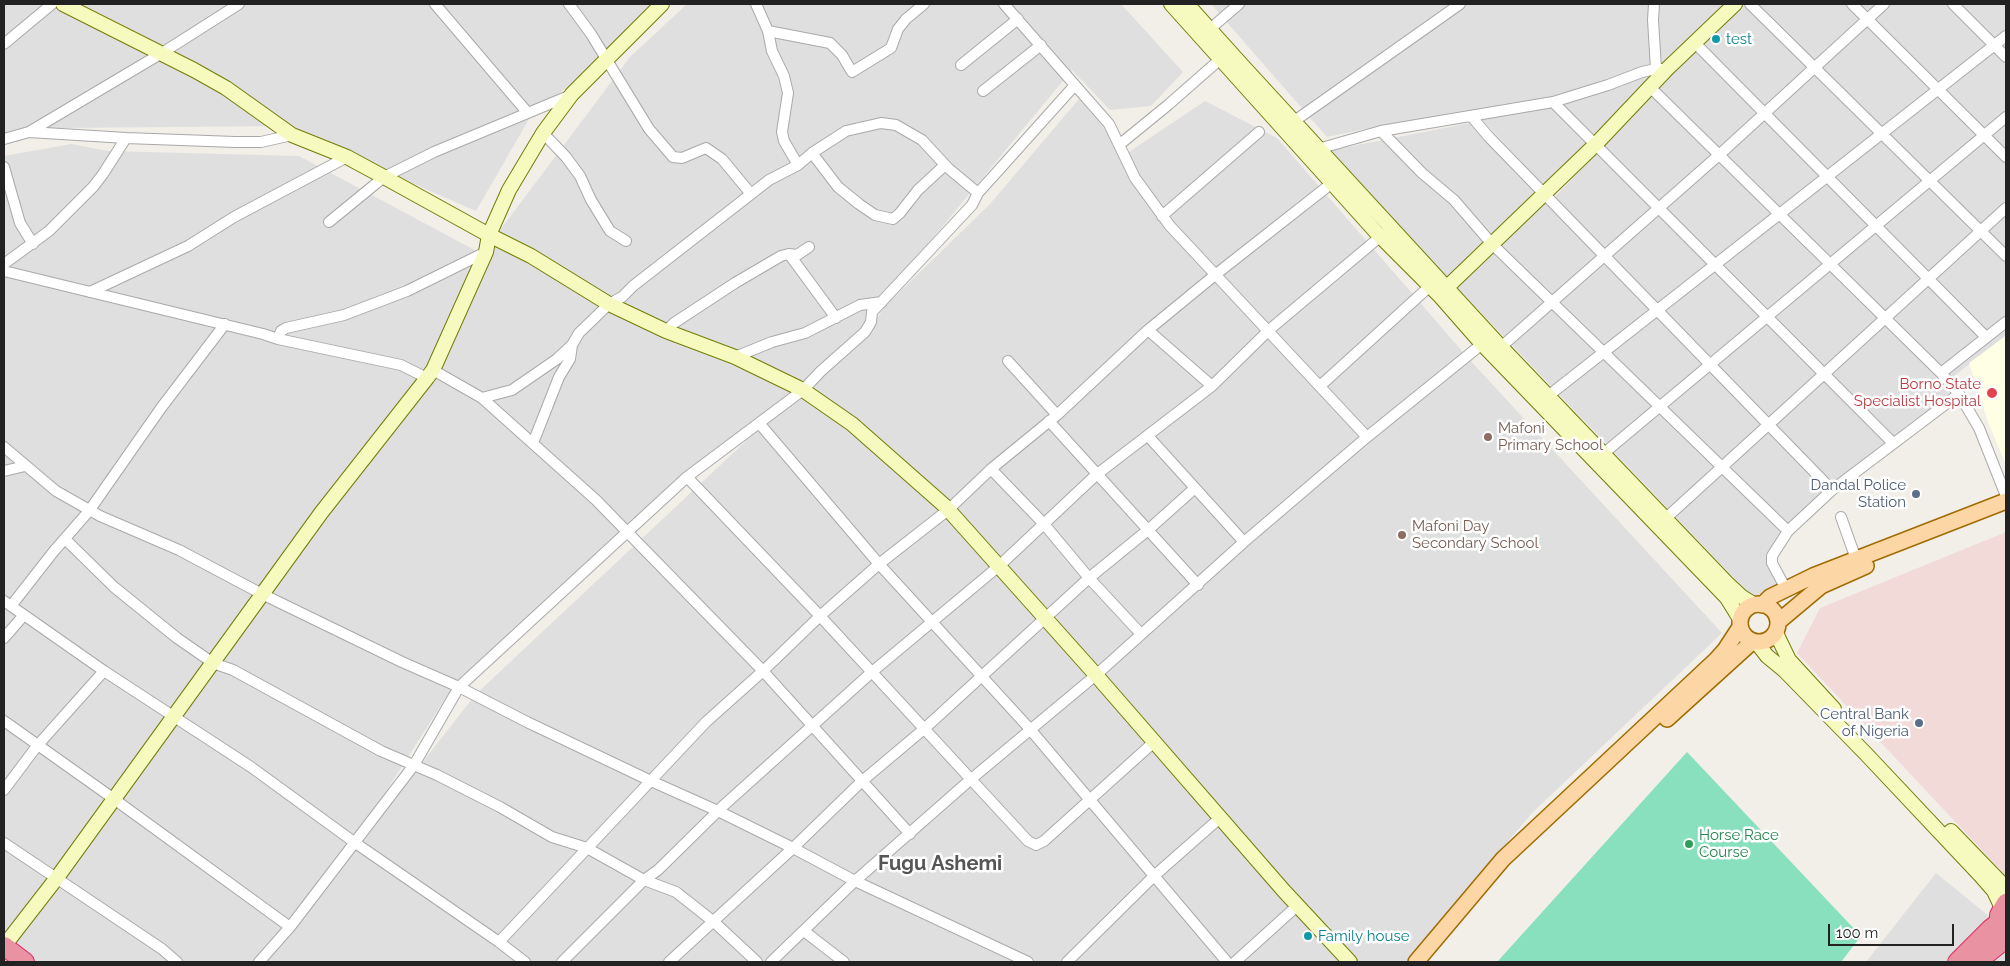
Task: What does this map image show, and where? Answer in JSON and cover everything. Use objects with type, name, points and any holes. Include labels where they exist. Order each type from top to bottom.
[{"type":"highway","points":[[1958,962],[2003,916]]},
{"type":"highway","points":[[1977,962],[2006,939]]},
{"type":"highway","points":[[4,946],[25,962]]},
{"type":"main road","points":[[66,4],[226,88],[292,135],[384,176],[490,236],[531,256],[609,304],[666,331],[735,357],[803,390],[852,424],[945,506],[1298,906],[1350,962]]},
{"type":"main road","points":[[4,946],[56,879],[262,594],[430,374],[486,252],[490,236],[509,190],[543,133],[572,94],[662,4]]},
{"type":"main road","points":[[1171,4],[1293,122],[1318,149],[1482,344],[1727,598],[1746,638],[1755,642],[1767,656],[1784,670],[1980,875],[1994,892],[2003,916]]},
{"type":"main road","points":[[1187,4],[1210,29],[1224,55],[1332,183],[1381,236],[1501,347],[1731,587],[1759,605],[1773,610],[1789,660],[1795,668],[2006,888]]},
{"type":"main road","points":[[1438,290],[1492,244],[1596,144],[1650,87],[1661,69],[1695,43],[1735,4]]},
{"type":"main road","points":[[1428,962],[1507,868],[1660,719],[1725,650],[1748,607],[1759,605],[1786,589],[1856,559],[2006,501]]},
{"type":"main road","points":[[1416,962],[1503,859],[1660,719],[1755,642],[1771,638],[1777,627],[1821,586],[2006,510]]},
{"type":"street","points":[[4,44],[52,4]]},
{"type":"street","points":[[4,139],[29,132],[162,53],[239,4]]},
{"type":"street","points":[[435,4],[527,112]]},
{"type":"street","points":[[569,4],[591,34],[648,129],[673,157],[682,158],[706,148],[722,159],[750,194]]},
{"type":"street","points":[[756,4],[768,31],[772,51],[784,76],[788,93],[786,119],[782,132],[784,141],[798,165]]},
{"type":"street","points":[[768,31],[830,43],[842,55],[852,72],[892,48],[898,29],[906,18],[924,4]]},
{"type":"street","points":[[1004,4],[1109,124],[1136,178],[1162,216],[1214,275],[1269,330],[1366,437]]},
{"type":"street","points":[[1210,29],[1239,4]]},
{"type":"street","points":[[1293,122],[1460,4]]},
{"type":"street","points":[[1318,149],[1381,131],[1553,102],[1661,69],[1653,20],[1654,4]]},
{"type":"street","points":[[1750,4],[2006,256]]},
{"type":"street","points":[[1852,4],[2006,157]]},
{"type":"street","points":[[1501,347],[1766,113],[1884,4]]},
{"type":"street","points":[[1953,4],[2006,57]]},
{"type":"street","points":[[961,65],[1018,19]]},
{"type":"street","points":[[1548,396],[2006,36]]},
{"type":"street","points":[[1695,43],[1986,337]]},
{"type":"street","points":[[983,92],[1041,45]]},
{"type":"street","points":[[1119,144],[1168,105],[1224,55]]},
{"type":"street","points":[[259,962],[290,927],[414,765],[459,687],[687,478],[803,390],[821,371],[865,332],[871,322],[872,312],[972,205],[978,193],[1075,85]]},
{"type":"street","points":[[1650,87],[1941,373],[1958,394],[1979,428],[2006,496]]},
{"type":"street","points":[[329,222],[384,176],[434,152],[572,94]]},
{"type":"street","points":[[1553,102],[1892,442]]},
{"type":"street","points":[[1472,116],[1488,136],[1832,490]]},
{"type":"street","points":[[1603,454],[2006,117]]},
{"type":"street","points":[[482,398],[512,390],[557,359],[572,344],[578,333],[609,304],[622,297],[632,286],[769,180],[798,165],[812,153],[846,131],[881,123],[896,125],[922,140],[945,165],[978,193]]},
{"type":"street","points":[[1381,131],[1422,173],[1454,200],[1492,244],[1788,530]]},
{"type":"street","points":[[29,132],[126,138],[261,142],[292,135]]},
{"type":"street","points":[[1162,216],[1259,132]]},
{"type":"street","points":[[543,133],[566,157],[580,176],[610,231],[626,242]]},
{"type":"street","points":[[4,264],[49,231],[93,188],[126,138]]},
{"type":"street","points":[[812,153],[838,187],[875,215],[893,219],[918,190],[945,165]]},
{"type":"street","points":[[90,292],[174,253],[234,217],[347,158]]},
{"type":"street","points":[[4,167],[19,219],[33,244]]},
{"type":"street","points":[[499,942],[706,722],[763,672],[820,616],[879,564],[948,510],[991,469],[1053,418],[1148,330],[1214,275],[1332,183]]},
{"type":"street","points":[[1665,518],[2006,208]]},
{"type":"street","points":[[562,962],[644,880],[658,870],[718,811],[872,672],[999,566],[1096,475],[1212,386],[1269,330],[1381,236]]},
{"type":"street","points":[[666,331],[674,323],[735,283],[781,256],[797,255],[809,247]]},
{"type":"street","points":[[278,339],[281,331],[286,328],[344,315],[407,291],[486,252]]},
{"type":"street","points":[[789,254],[836,318]]},
{"type":"street","points":[[4,271],[224,324],[278,339],[401,365],[430,374],[482,398],[596,500],[763,672],[910,834]]},
{"type":"street","points":[[1320,386],[1438,290]]},
{"type":"street","points":[[735,357],[772,342],[805,332],[860,305],[882,302]]},
{"type":"street","points":[[1941,373],[2006,322]]},
{"type":"street","points":[[224,324],[161,408],[89,511],[8,603],[104,671],[244,762],[525,962]]},
{"type":"street","points":[[1148,330],[1212,386]]},
{"type":"street","points":[[533,443],[559,377],[570,359],[572,344]]},
{"type":"street","points":[[771,962],[856,881],[1029,728],[1096,675],[1244,542],[1366,437],[1482,344]]},
{"type":"street","points":[[1008,361],[1096,475],[1198,584]]},
{"type":"street","points":[[1786,589],[1772,562],[1772,556],[1788,530],[1832,490],[1892,442],[1958,394]]},
{"type":"street","points":[[759,423],[879,564],[1029,728],[1227,962]]},
{"type":"street","points":[[1148,436],[1244,542]]},
{"type":"street","points":[[4,447],[56,491],[89,511],[179,550],[262,594],[402,662],[459,687],[650,781],[718,811],[856,881],[1028,962]]},
{"type":"street","points":[[4,471],[26,466]]},
{"type":"street","points":[[991,469],[1044,524],[1089,578],[1141,634]]},
{"type":"street","points":[[687,478],[820,616],[1028,841],[1036,845],[1044,840],[1154,742]]},
{"type":"street","points":[[669,962],[794,848],[861,782],[924,729],[1089,578],[1196,488]]},
{"type":"street","points":[[1841,517],[1856,559]]},
{"type":"street","points":[[66,538],[114,587],[177,638],[213,663],[233,670],[381,751],[500,807],[552,837],[587,848],[644,880],[676,892],[714,922],[757,962]]},
{"type":"street","points":[[4,638],[24,615]]},
{"type":"street","points":[[4,790],[37,746],[104,671]]},
{"type":"street","points":[[4,721],[37,746],[114,798],[290,927]]},
{"type":"street","points":[[1067,962],[1154,876],[1220,817]]},
{"type":"street","points":[[4,843],[162,949],[178,962]]},
{"type":"street","points":[[1235,962],[1298,906]]},
{"type":"street","points":[[804,931],[844,962]]},
{"type":"shaded area","points":[[4,4],[655,4],[618,44],[529,119],[476,211],[281,126],[58,128],[4,142]]},
{"type":"shaded area","points":[[687,4],[1121,4],[1183,72],[1151,106],[1110,110],[1072,70],[883,298],[870,326],[454,685],[349,849],[259,962],[4,962],[4,156],[71,144],[108,151],[299,156],[482,254],[630,57]]},
{"type":"shaded area","points":[[1211,4],[1728,4],[1547,189],[1475,112],[1393,123],[1327,137]]},
{"type":"shaded area","points":[[1740,4],[2006,4],[2006,335],[1943,385],[1952,398],[1832,490],[1772,556],[1781,587],[1752,597],[1327,151],[1470,123],[1549,203]]},
{"type":"shaded area","points":[[1079,99],[1126,154],[1205,101],[1277,138],[1469,359],[1722,633],[1533,812],[1405,962],[266,962],[476,694],[794,396],[871,328],[884,307],[990,204]]},
{"type":"shaded area","name":"Borno State Specialist Hospital","points":[[2006,336],[2006,465],[1988,422],[1969,363]]},
{"type":"shaded area","points":[[2006,532],[2006,876],[1797,653],[1820,608]]},
{"type":"shaded area","points":[[1936,873],[2006,930],[2006,962],[1866,962]]},
{"type":"green space","name":"Horse Race Course","points":[[1687,752],[1861,936],[1841,962],[1497,962]]},
{"type":"place","name":"test","points":[[1716,39]]},
{"type":"place","name":"Borno State Specialist Hospital","points":[[1992,393]]},
{"type":"place","name":"Mafoni Primary School","points":[[1488,437]]},
{"type":"place","name":"Dandal Police Station","points":[[1916,494]]},
{"type":"place","name":"Mafoni Day Secondary School","points":[[1402,535]]},
{"type":"place","name":"Central Bank of Nigeria","points":[[1919,723]]},
{"type":"place","name":"Horse Race Course","points":[[1689,844]]},
{"type":"place","name":"Family house","points":[[1308,936]]},
{"type":"district","name":"Fugu Ashemi","points":[[940,864]]}]
